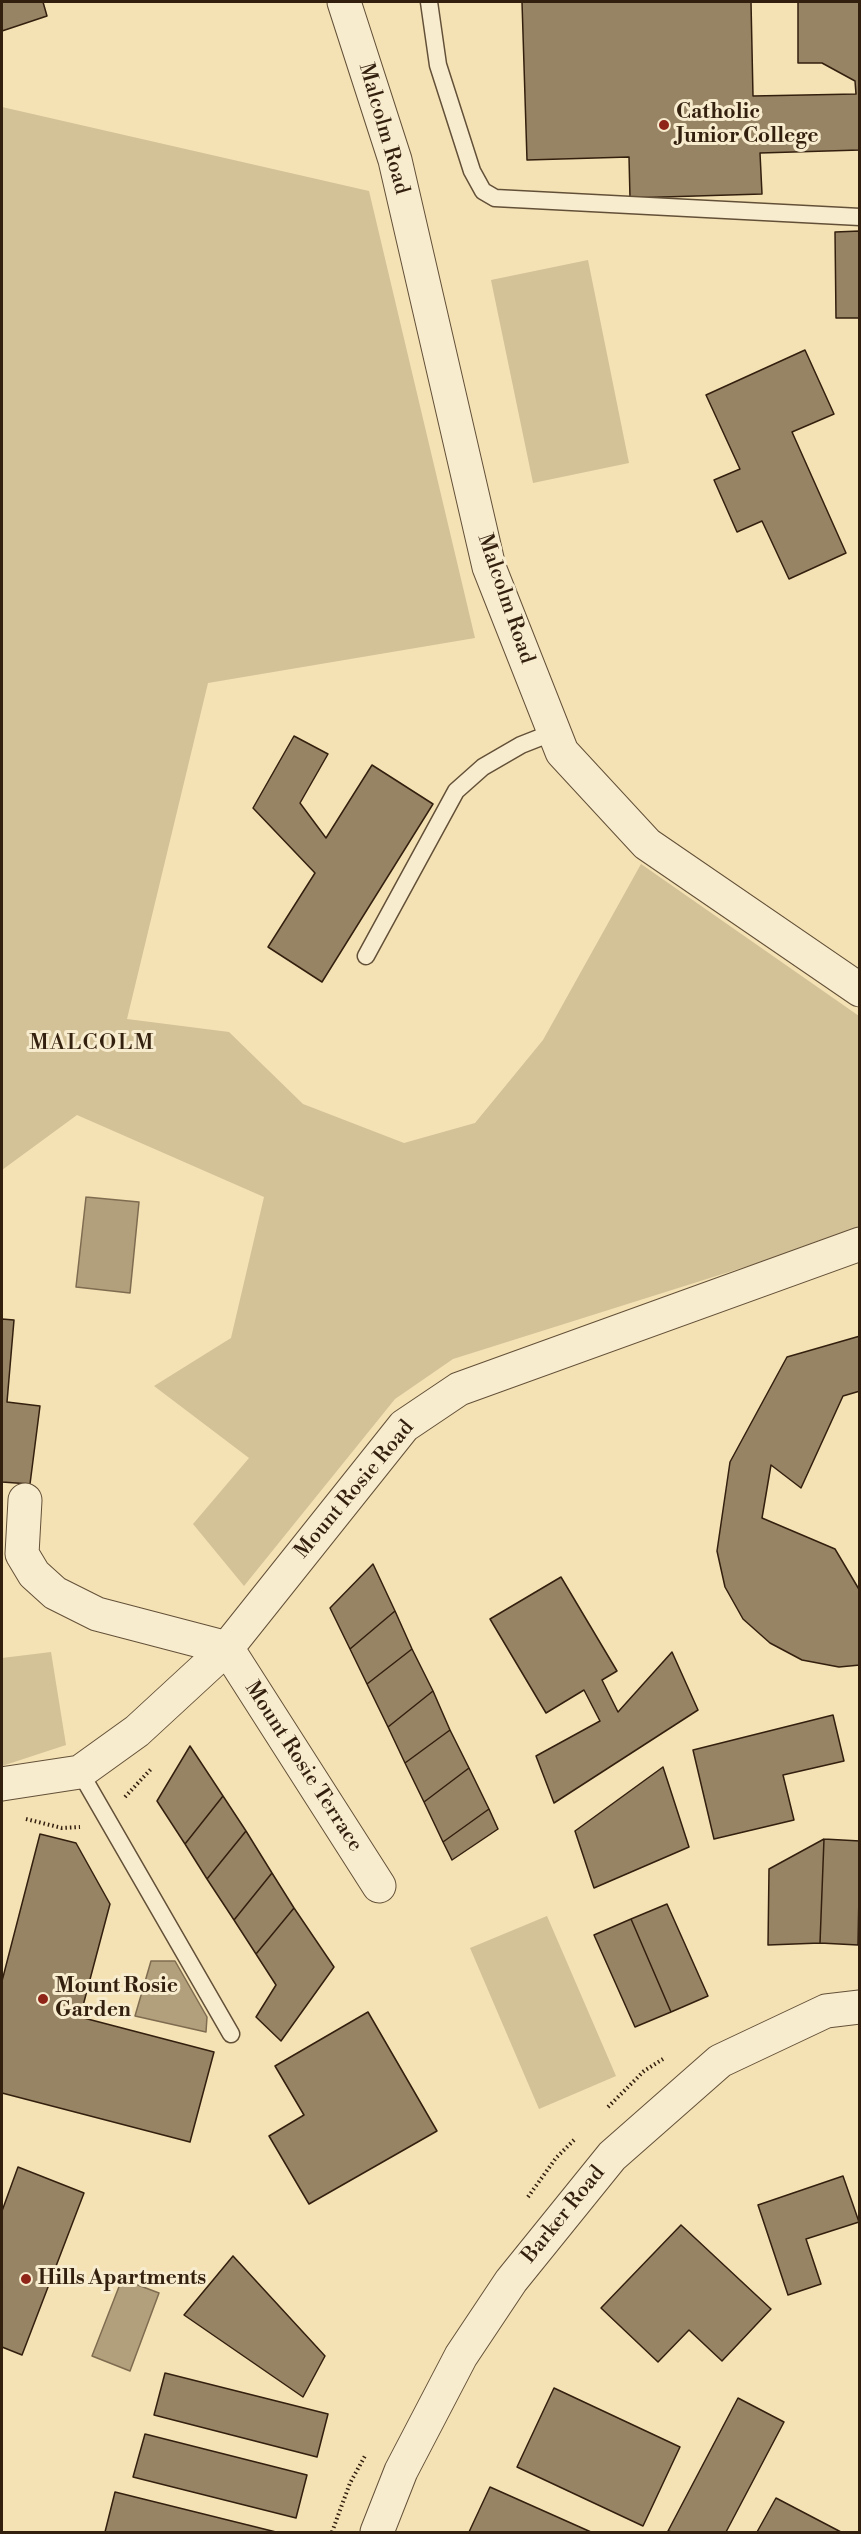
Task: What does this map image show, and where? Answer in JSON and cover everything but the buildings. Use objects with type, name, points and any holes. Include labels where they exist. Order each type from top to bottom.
[{"type":"street","name":"Malcolm Road","points":[[344,2],[395,160],[489,567],[562,752],[647,844],[860,990]]},
{"type":"street","name":"Mount Rosie Road","points":[[7,1783],[40,1780],[80,1772],[137,1731],[227,1648],[404,1426],[459,1389],[860,1244]]},
{"type":"street","points":[[25,1500],[22,1554],[34,1574],[55,1593],[97,1614],[227,1648]]},
{"type":"street","name":"Mount Rosie Terrace","points":[[227,1648],[379,1886]]},
{"type":"street","name":"Barker Road","points":[[377,2532],[401,2471],[461,2356],[511,2281],[612,2156],[720,2061],[826,2011],[860,2007]]},
{"type":"lane","points":[[429,2],[438,65],[472,171],[483,191],[495,198],[860,217]]},
{"type":"lane","points":[[366,956],[456,790],[483,767],[520,745],[554,732]]},
{"type":"lane","points":[[80,1772],[231,2034]]},
{"type":"path","points":[[22,1818],[62,1828],[83,1827],[106,1817],[153,1767]]},
{"type":"shaded area","points":[[2,107],[369,191],[475,638],[208,683],[127,1019],[229,1032],[303,1104],[404,1143],[475,1123],[543,1040],[641,864],[859,1016],[859,1231],[453,1359],[395,1399],[244,1586],[193,1524],[249,1458],[154,1386],[231,1338],[264,1197],[77,1115],[2,1170]]},
{"type":"shaded area","points":[[588,260],[629,463],[533,483],[491,280]]},
{"type":"shaded area","points":[[86,1197],[139,1202],[130,1293],[76,1287]]},
{"type":"shaded area","points":[[51,1652],[66,1745],[2,1766],[2,1658]]},
{"type":"shaded area","points":[[547,1916],[616,2076],[539,2109],[470,1948]]},
{"type":"shaded area","points":[[151,1961],[175,1961],[207,2017],[206,2032],[135,2016]]},
{"type":"shaded area","points":[[122,2279],[159,2293],[130,2371],[92,2356]]},
{"type":"place","name":"Catholic Junior College","points":[[664,125]]},
{"type":"place","name":"Mount Rosie Garden","points":[[43,1999]]},
{"type":"place","name":"Hills Apartments","points":[[26,2279]]},
{"type":"district","name":"MALCOLM","points":[[92,1044]]}]
